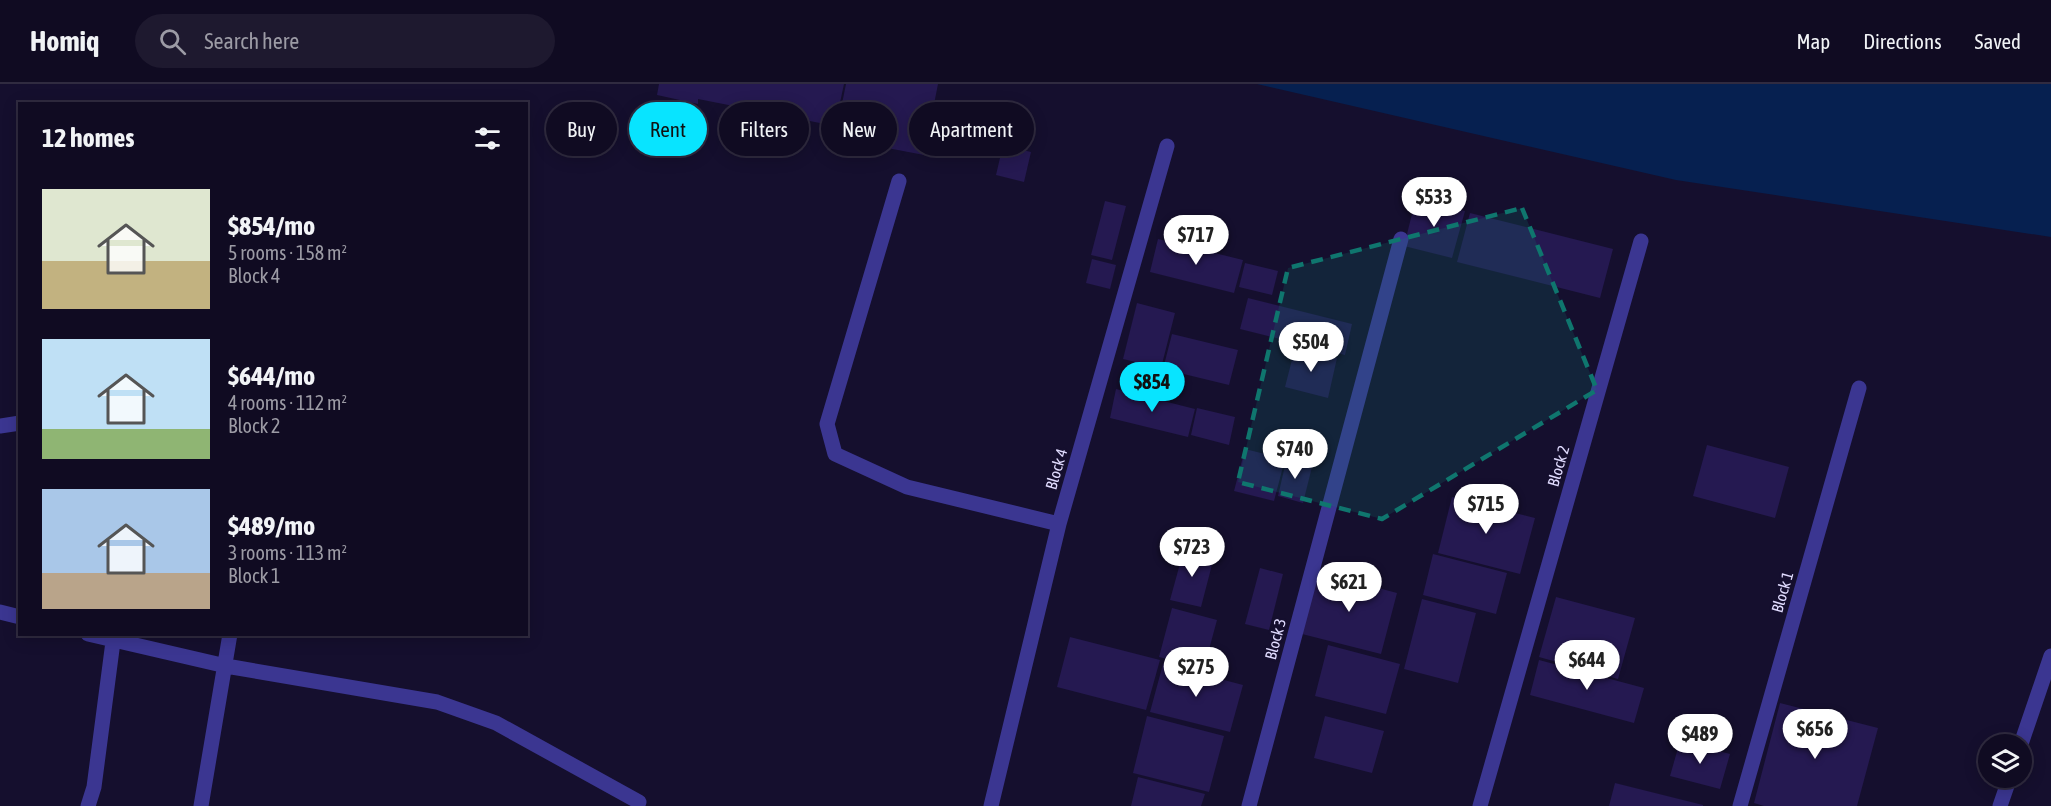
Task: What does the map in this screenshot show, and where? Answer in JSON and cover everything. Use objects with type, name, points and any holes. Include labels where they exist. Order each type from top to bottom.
[{"type":"street","name":"Block 4","points":[[990,806],[1059,524],[1167,146]]},
{"type":"street","points":[[899,181],[827,424],[835,454],[907,487],[1059,524]]},
{"type":"street","name":"Block 3","points":[[1249,806],[1401,239]]},
{"type":"street","name":"Block 2","points":[[1480,806],[1641,241]]},
{"type":"street","name":"Block 1","points":[[1740,806],[1859,388]]},
{"type":"street","points":[[0,426],[18,423]]},
{"type":"street","points":[[0,612],[18,616]]},
{"type":"street","points":[[201,806],[230,636]]},
{"type":"street","points":[[88,806],[94,787],[114,638],[226,666],[437,702],[496,723],[639,802]]},
{"type":"street","points":[[2024,734],[2051,656]]},
{"type":"street","points":[[2000,806],[2006,788]]},
{"type":"highlighted area","points":[[1522,208],[1597,390],[1382,519],[1238,482],[1288,268]]},
{"type":"water","points":[[1257,84],[2051,84],[2051,237],[1676,180]]},
{"type":"building","points":[[659,84],[844,84],[840,102],[821,102],[821,123],[809,121],[809,102],[719,103],[698,99],[698,102],[689,102],[657,95]]},
{"type":"building","points":[[846,84],[938,84],[934,102],[909,102],[909,152],[897,150],[897,102],[842,102]]},
{"type":"building","points":[[1000,156],[1030,156],[1024,182],[996,175]]},
{"type":"building","points":[[1416,198],[1465,211],[1452,258],[1404,246]]},
{"type":"building","points":[[1105,201],[1126,206],[1112,260],[1091,255]]},
{"type":"building","points":[[1470,213],[1613,249],[1600,298],[1457,262]]},
{"type":"building","points":[[1158,239],[1243,260],[1234,293],[1150,272]]},
{"type":"building","points":[[1092,259],[1116,265],[1110,289],[1086,283]]},
{"type":"building","points":[[1245,263],[1278,271],[1272,295],[1239,287]]},
{"type":"building","points":[[1248,298],[1352,324],[1345,355],[1240,329]]},
{"type":"building","points":[[1137,303],[1175,313],[1161,368],[1123,359]]},
{"type":"building","points":[[1172,334],[1238,350],[1229,385],[1163,369]]},
{"type":"building","points":[[1295,348],[1337,358],[1328,398],[1285,387]]},
{"type":"building","points":[[1116,389],[1195,409],[1188,437],[1110,418]]},
{"type":"building","points":[[1197,408],[1235,417],[1229,445],[1191,435]]},
{"type":"building","points":[[1707,445],[1789,467],[1775,518],[1693,496]]},
{"type":"building","points":[[1245,449],[1285,459],[1274,501],[1234,491]]},
{"type":"building","points":[[1287,457],[1313,463],[1303,503],[1278,496]]},
{"type":"building","points":[[1452,497],[1535,518],[1520,574],[1438,553]]},
{"type":"building","points":[[1184,549],[1214,557],[1201,607],[1170,600]]},
{"type":"building","points":[[1433,554],[1507,573],[1496,614],[1423,595]]},
{"type":"building","points":[[1260,568],[1283,574],[1269,630],[1245,624]]},
{"type":"building","points":[[1318,572],[1397,593],[1381,654],[1302,634]]},
{"type":"building","points":[[1556,597],[1635,618],[1618,679],[1539,657]]},
{"type":"building","points":[[1422,599],[1476,613],[1458,683],[1404,669]]},
{"type":"building","points":[[1172,608],[1217,620],[1204,668],[1159,657]]},
{"type":"building","points":[[1070,637],[1160,660],[1146,710],[1057,687]]},
{"type":"building","points":[[1328,645],[1400,664],[1386,714],[1315,696]]},
{"type":"building","points":[[1539,660],[1644,688],[1634,723],[1530,695]]},
{"type":"building","points":[[1163,664],[1243,685],[1230,732],[1150,712]]},
{"type":"building","points":[[1780,703],[1878,728],[1857,806],[1764,806],[1754,803]]},
{"type":"building","points":[[1147,716],[1224,736],[1209,792],[1133,773]]},
{"type":"building","points":[[1325,716],[1384,731],[1372,773],[1314,758]]},
{"type":"building","points":[[1680,741],[1730,754],[1720,789],[1670,776]]},
{"type":"building","points":[[1138,777],[1205,794],[1201,806],[1131,806]]},
{"type":"building","points":[[1615,783],[1703,805],[1703,806],[1609,806]]}]
